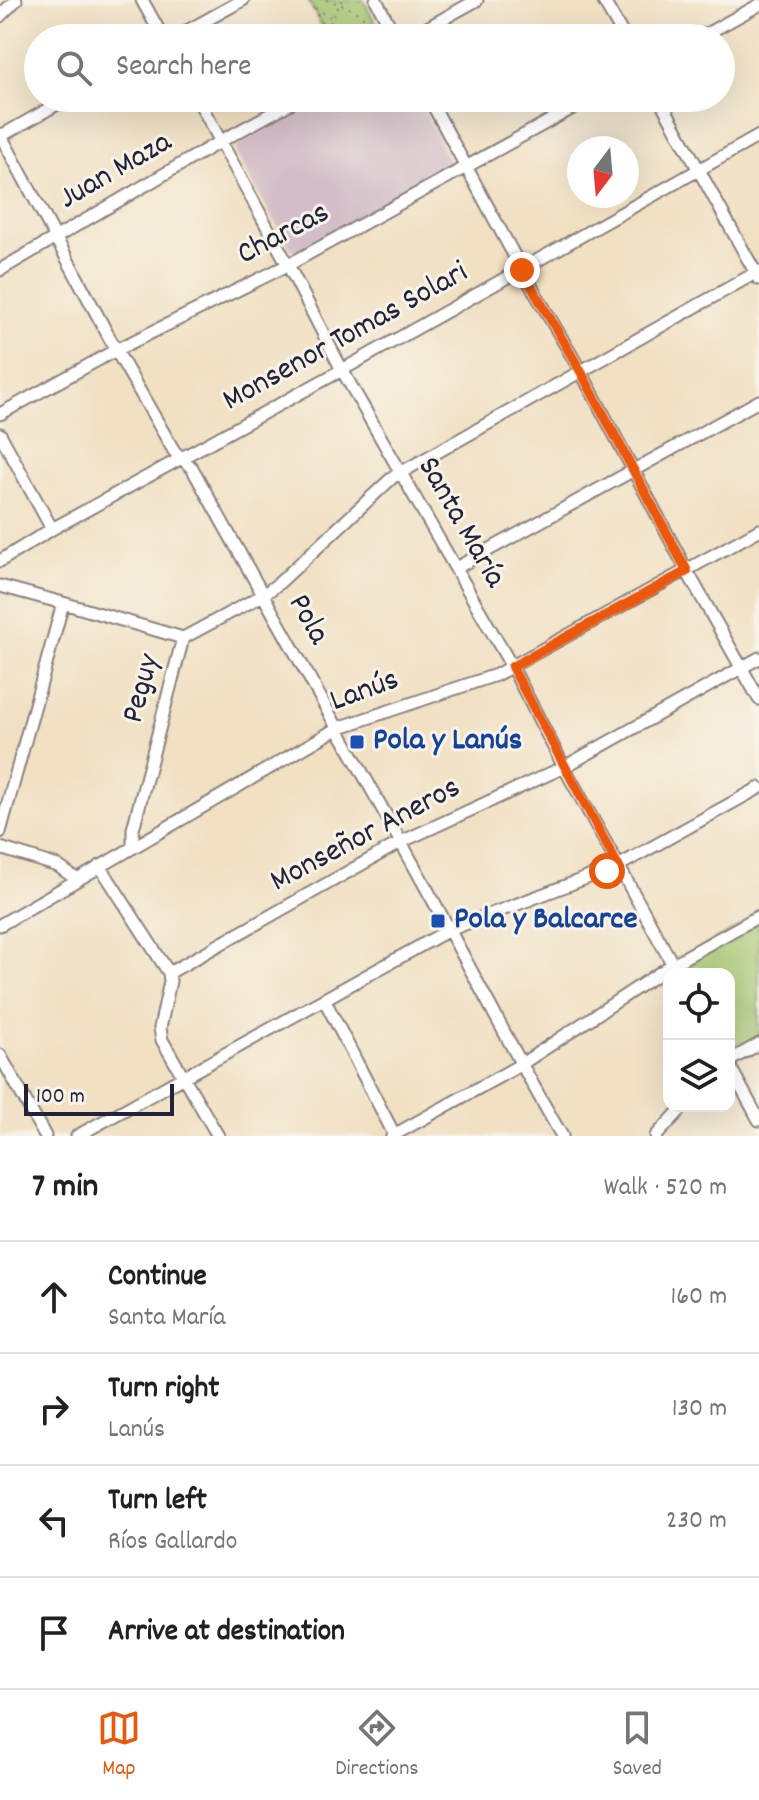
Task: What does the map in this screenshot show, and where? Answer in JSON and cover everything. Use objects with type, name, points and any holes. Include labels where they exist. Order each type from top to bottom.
[{"type":"street","points":[[0,16],[16,0]]},
{"type":"street","points":[[142,0],[155,24]]},
{"type":"street","points":[[199,24],[243,0]]},
{"type":"street","points":[[376,0],[389,24]]},
{"type":"street","points":[[434,24],[477,0]]},
{"type":"street","points":[[603,0],[617,24]]},
{"type":"street","points":[[724,24],[759,5]]},
{"type":"street","points":[[0,135],[42,112]]},
{"type":"street","name":"Santa María","points":[[205,112],[342,370],[512,667],[674,968]]},
{"type":"street","name":"Juan Maza","points":[[0,270],[274,112]]},
{"type":"street","points":[[437,112],[759,699]]},
{"type":"street","name":"Charcas","points":[[0,414],[116,350],[288,265],[565,112]]},
{"type":"street","points":[[183,638],[278,584],[393,477],[580,370],[758,275],[667,112]]},
{"type":"street","name":"Pola","points":[[0,135],[116,350],[174,451],[192,468],[338,728],[520,1065],[562,1136]]},
{"type":"street","name":"Monsenor Tomas Solari","points":[[0,561],[52,529],[759,136]]},
{"type":"street","points":[[456,568],[759,401]]},
{"type":"street","points":[[0,434],[52,529]]},
{"type":"street","name":"Lanús","points":[[0,925],[338,728],[496,675],[759,530]]},
{"type":"street","name":"Peguy","points":[[0,586],[183,638],[133,829],[133,846]]},
{"type":"street","points":[[0,832],[63,603]]},
{"type":"street","name":"Monseñor Aneros","points":[[169,973],[401,842],[564,767],[759,658]]},
{"type":"street","points":[[77,1136],[449,930],[618,866],[759,788]]},
{"type":"street","points":[[0,848],[58,866],[76,879]]},
{"type":"street","points":[[100,866],[169,973],[161,1035],[218,1136]]},
{"type":"street","points":[[677,968],[759,916]]},
{"type":"street","points":[[324,999],[394,1136],[520,1065],[663,976]]},
{"type":"street","points":[[735,1059],[759,1044]]},
{"type":"street","points":[[0,1055],[45,1136]]},
{"type":"street","points":[[735,1074],[759,1120]]},
{"type":"street","points":[[656,1136],[678,1112]]},
{"type":"path","points":[[326,0],[341,2],[352,8],[370,24]]},
{"type":"path","points":[[310,2],[330,20],[345,24]]},
{"type":"path","points":[[310,2],[322,24]]},
{"type":"path","points":[[329,24],[341,2]]},
{"type":"shaded area","points":[[297,112],[424,112],[449,162],[448,167],[299,252],[290,248],[236,153],[237,145]]},
{"type":"green space","points":[[308,0],[363,0],[376,24],[321,24]]},
{"type":"green space","points":[[759,916],[759,1044],[735,1058],[735,968],[675,968],[673,964]]},
{"type":"place","name":"Pola y Lanús","points":[[357,742]]},
{"type":"place","name":"Pola y Balcarce","points":[[438,921]]},
{"type":"route","points":[[522,270],[580,370],[687,571],[512,667],[618,866],[607,871]]}]
